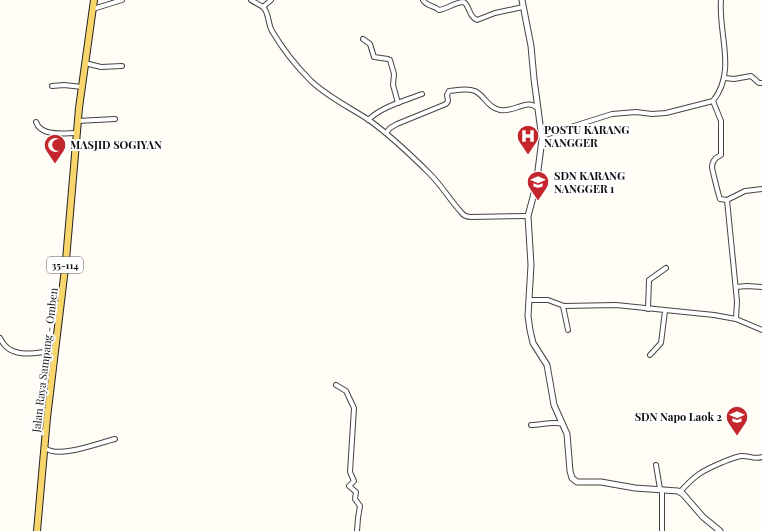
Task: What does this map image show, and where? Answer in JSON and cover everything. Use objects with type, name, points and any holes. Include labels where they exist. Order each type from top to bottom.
[{"type":"main road","name":"Jalan Raya Sampang - Omben","points":[[37,531],[55,351],[66,260],[77,120],[94,0]]},
{"type":"street","points":[[93,9],[122,0]]},
{"type":"street","points":[[251,0],[263,7],[267,15],[268,24],[274,35],[311,81],[340,104],[368,120],[386,133],[432,176],[461,213],[468,217],[528,216]]},
{"type":"street","points":[[263,7],[271,0]]},
{"type":"street","points":[[423,0],[426,4],[435,6],[439,10],[458,2],[464,2],[468,6],[472,17],[477,20],[495,13],[523,7]]},
{"type":"street","points":[[522,0],[532,48],[542,136],[536,186],[528,216],[531,265],[528,316],[532,341],[547,365],[554,405],[564,424],[568,438],[572,478],[574,481],[578,482],[601,482],[635,488],[674,490],[680,492],[699,514],[720,531]]},
{"type":"street","points":[[542,136],[612,114],[636,112],[666,114],[713,101],[725,78],[725,52],[721,0]]},
{"type":"street","points":[[363,39],[370,44],[374,57],[390,60],[394,74],[393,85],[398,103]]},
{"type":"street","points":[[85,63],[101,67],[122,66]]},
{"type":"street","points":[[725,78],[734,79],[751,76],[762,84]]},
{"type":"street","points":[[52,86],[64,85],[82,87]]},
{"type":"street","points":[[386,133],[390,128],[397,124],[446,104],[448,101],[447,95],[449,92],[466,90],[474,91],[492,108],[499,110],[507,111],[530,104],[534,105],[538,109]]},
{"type":"street","points":[[368,120],[374,113],[382,109],[422,94]]},
{"type":"street","points":[[713,101],[721,121],[721,153],[716,158],[712,169],[716,180],[718,197],[722,200],[727,200],[745,191],[762,189]]},
{"type":"street","points":[[77,120],[115,119]]},
{"type":"street","points":[[36,122],[39,128],[46,132],[61,134],[76,133]]},
{"type":"street","points":[[727,200],[736,287],[736,319]]},
{"type":"street","points":[[648,309],[649,280],[666,268]]},
{"type":"street","points":[[736,287],[747,286],[762,288]]},
{"type":"street","points":[[530,300],[548,300],[563,306],[616,305],[714,315],[736,319],[762,330]]},
{"type":"street","points":[[563,306],[568,330]]},
{"type":"street","points":[[650,355],[661,343],[665,311]]},
{"type":"street","points":[[0,338],[4,346],[23,354],[55,351]]},
{"type":"street","points":[[336,385],[346,391],[354,408],[350,472],[354,481],[349,486],[356,492],[355,499],[360,506],[357,531]]},
{"type":"street","points":[[531,425],[556,423],[564,424]]},
{"type":"street","points":[[45,448],[48,451],[58,453],[115,439]]},
{"type":"street","points":[[680,492],[700,472],[707,468],[739,456],[756,459],[762,458]]},
{"type":"street","points":[[656,465],[661,490],[662,531]]},
{"type":"place","name":"POSTU KARANG NANGGER","points":[[528,156]]},
{"type":"place","name":"MASJID SOGIYAN","points":[[55,164]]},
{"type":"place","name":"SDN KARANG NANGGER 1","points":[[538,202]]},
{"type":"place","name":"SDN Napo Laok 2","points":[[737,436]]}]
